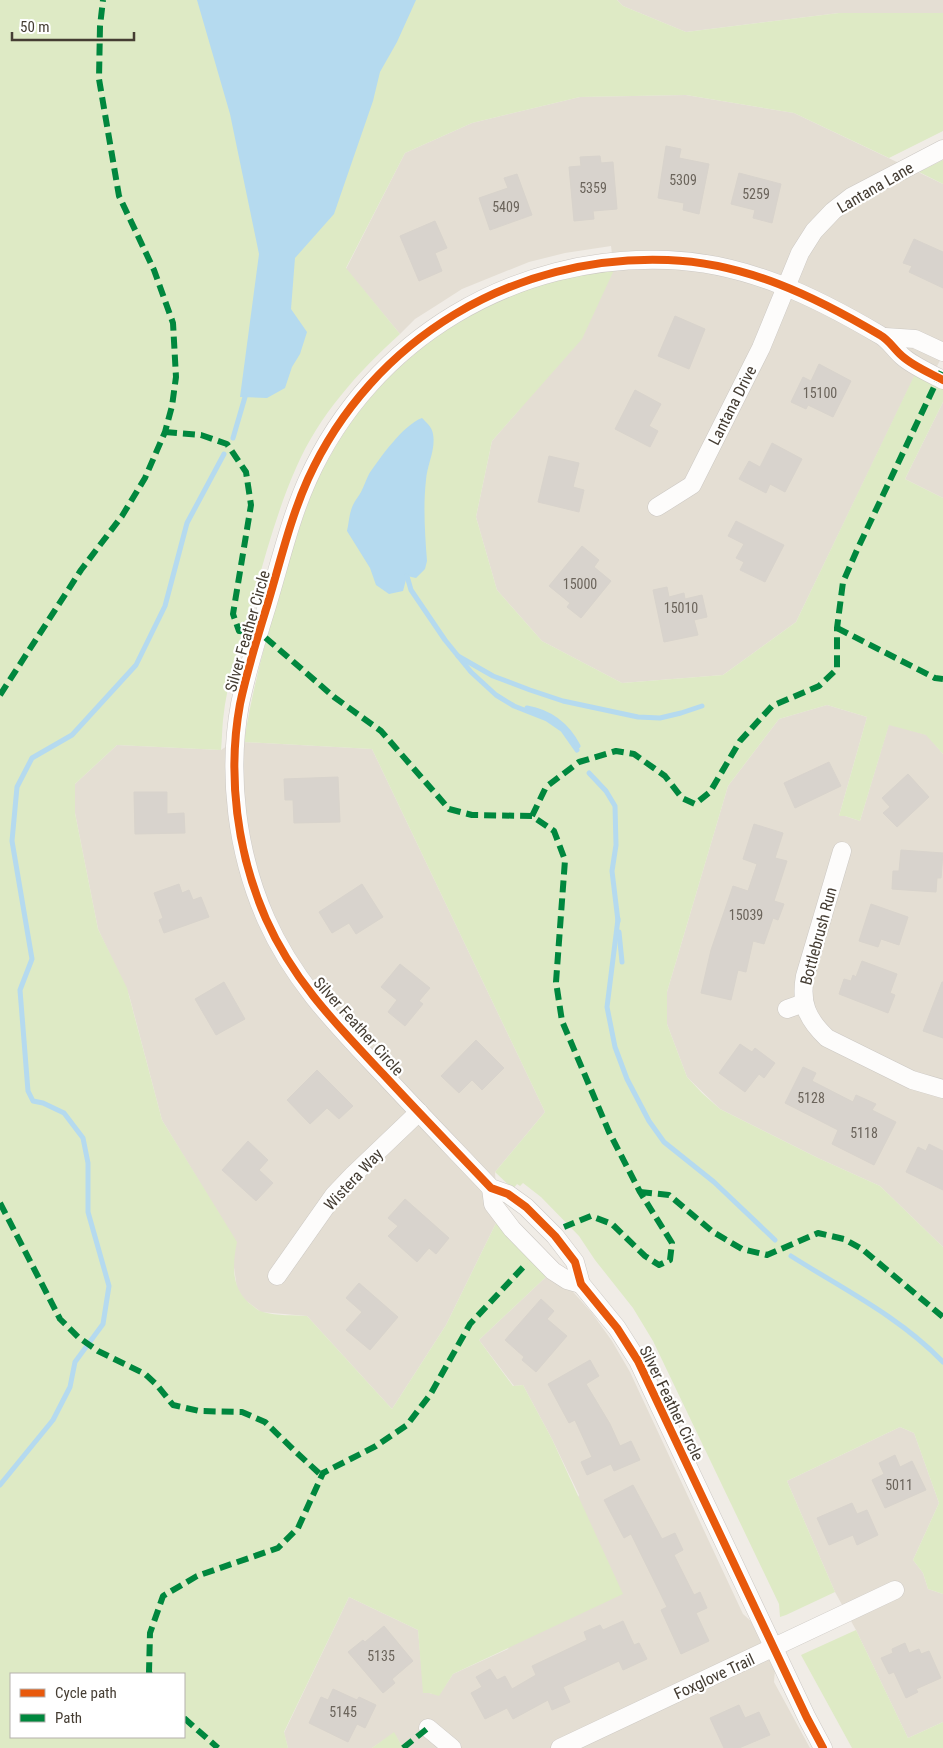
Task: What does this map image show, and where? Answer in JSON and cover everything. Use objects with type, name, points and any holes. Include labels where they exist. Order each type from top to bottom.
[{"type":"street","name":"Lantana Lane","points":[[786,286],[800,253],[814,231],[832,211],[864,189],[943,149]]},
{"type":"street","name":"Silver Feather Circle","points":[[823,1748],[806,1718],[638,1361],[617,1328],[581,1284],[575,1262],[554,1236],[526,1207],[508,1194],[491,1188],[324,1012],[304,986],[283,953],[266,918],[252,882],[241,838],[235,792],[235,747],[240,708],[248,670],[296,509],[308,479],[326,444],[348,411],[383,370],[431,329],[464,308],[499,290],[529,279],[593,264],[632,260],[670,260],[709,264],[748,273],[786,286],[885,337],[903,357],[943,380]]},
{"type":"street","name":"Lantana Drive","points":[[657,508],[692,485],[761,348],[786,286]]},
{"type":"street","name":"Silver Feather Circle","points":[[885,337],[915,339],[943,352]]},
{"type":"street","name":"Bottlebrush Run","points":[[842,852],[805,976],[803,988],[804,1003],[809,1016],[816,1028],[827,1038],[912,1080],[943,1089]]},
{"type":"street","points":[[787,1009],[804,1003]]},
{"type":"street","name":"Wistera Way","points":[[277,1276],[334,1195],[419,1112]]},
{"type":"street","points":[[491,1188],[493,1204],[512,1229],[553,1270],[567,1280],[581,1284]]},
{"type":"street","name":"Foxglove Trail","points":[[560,1748],[588,1742],[774,1648],[895,1590]]},
{"type":"street","points":[[428,1728],[452,1748]]},
{"type":"shaded area","points":[[617,0],[943,0],[943,13],[839,13],[686,32],[623,6]]},
{"type":"shaded area","points":[[686,95],[794,113],[943,184],[943,355],[930,379],[916,373],[796,622],[723,675],[622,683],[542,641],[497,590],[476,517],[492,441],[519,410],[614,270],[611,246],[565,253],[529,262],[462,289],[415,319],[400,334],[346,269],[405,153],[472,123],[580,97]]},
{"type":"shaded area","points":[[943,402],[943,498],[905,479]]},
{"type":"shaded area","points":[[827,705],[867,717],[839,816],[860,821],[889,724],[927,735],[943,754],[943,1247],[880,1186],[818,1158],[720,1109],[687,1077],[667,1024],[667,992],[728,786],[779,719]]},
{"type":"shaded area","points":[[236,740],[372,749],[545,1112],[495,1172],[498,1219],[446,1325],[392,1409],[307,1316],[261,1312],[245,1300],[237,1289],[233,1260],[236,1242],[162,1120],[129,995],[98,929],[75,813],[75,784],[117,745],[221,750]]},
{"type":"shaded area","points":[[549,1274],[567,1285],[592,1313],[612,1341],[630,1372],[743,1614],[754,1624],[775,1669],[774,1682],[810,1748],[403,1748],[394,1733],[372,1748],[288,1748],[284,1733],[349,1597],[418,1630],[424,1693],[439,1695],[453,1674],[508,1649],[579,1495],[523,1385],[514,1386],[479,1340]]},
{"type":"shaded area","points":[[900,1427],[914,1433],[939,1503],[913,1560],[923,1573],[928,1589],[943,1594],[943,1722],[908,1738],[856,1630],[835,1592],[787,1481]]},
{"type":"green space","points":[[0,0],[617,0],[623,6],[686,32],[839,13],[943,13],[943,131],[889,158],[794,113],[686,95],[580,97],[472,123],[405,153],[346,268],[400,334],[341,395],[316,430],[296,468],[272,534],[235,660],[225,705],[221,750],[117,745],[75,784],[75,813],[98,929],[127,988],[162,1120],[237,1242],[234,1269],[237,1285],[241,1293],[254,1307],[263,1312],[279,1315],[307,1316],[392,1409],[446,1325],[498,1219],[549,1274],[479,1340],[513,1386],[523,1385],[552,1439],[623,1594],[453,1674],[439,1696],[423,1693],[418,1630],[349,1597],[284,1732],[288,1748],[0,1748]]},
{"type":"green space","points":[[943,160],[943,184],[919,172]]},
{"type":"green space","points":[[614,270],[582,339],[492,441],[476,517],[497,590],[542,641],[622,683],[723,675],[796,622],[916,372],[943,385],[943,402],[905,479],[943,498],[943,754],[926,735],[889,725],[860,821],[839,816],[867,717],[827,705],[779,719],[728,786],[667,992],[667,1024],[687,1077],[720,1109],[818,1158],[880,1186],[943,1247],[943,1594],[928,1589],[923,1573],[913,1560],[939,1503],[914,1433],[900,1427],[787,1481],[835,1592],[780,1617],[779,1604],[653,1341],[633,1308],[595,1260],[579,1236],[541,1197],[523,1183],[520,1186],[517,1184],[513,1189],[495,1172],[545,1112],[372,749],[244,742],[265,645],[302,520],[320,474],[351,422],[372,396],[421,349],[449,329],[478,312],[508,297],[549,282]]},
{"type":"green space","points":[[856,1630],[908,1738],[943,1722],[943,1748],[852,1748],[801,1655]]},
{"type":"green space","points":[[394,1732],[403,1748],[372,1748]]},
{"type":"water","points":[[197,0],[416,0],[397,42],[380,72],[373,101],[334,214],[295,258],[291,309],[307,332],[300,354],[292,367],[285,388],[267,398],[240,397],[259,254],[230,114]]},
{"type":"water","points":[[422,418],[432,429],[434,440],[425,490],[427,561],[425,569],[416,578],[407,576],[403,591],[389,594],[376,585],[370,568],[347,531],[350,515],[369,474],[379,459],[407,427]]},
{"type":"building","points":[[666,146],[681,149],[679,158],[709,164],[699,214],[683,210],[684,203],[658,198]]},
{"type":"building","points":[[600,156],[601,163],[613,162],[617,209],[593,211],[594,219],[574,221],[569,167],[581,166],[580,157]]},
{"type":"building","points":[[739,173],[781,184],[772,223],[753,218],[755,210],[731,204]]},
{"type":"building","points":[[517,174],[532,215],[490,230],[479,198],[508,188],[504,178]]},
{"type":"building","points":[[435,221],[447,248],[435,253],[442,271],[419,281],[400,236]]},
{"type":"building","points":[[914,239],[943,252],[943,288],[909,272],[912,266],[903,263]]},
{"type":"building","points":[[675,316],[705,329],[689,369],[658,356]]},
{"type":"building","points":[[819,364],[851,381],[833,417],[808,405],[806,409],[791,402],[803,377],[811,381]]},
{"type":"building","points":[[635,390],[661,404],[649,426],[658,431],[650,447],[615,429]]},
{"type":"building","points":[[772,443],[802,459],[785,492],[770,484],[766,493],[739,479],[749,461],[760,467]]},
{"type":"building","points":[[549,456],[579,463],[573,487],[584,490],[579,512],[538,502]]},
{"type":"building","points":[[736,521],[784,545],[765,582],[740,570],[744,562],[736,558],[744,544],[728,536]]},
{"type":"building","points":[[582,546],[599,560],[594,567],[611,581],[581,618],[567,607],[570,603],[549,586]]},
{"type":"building","points":[[667,587],[669,597],[684,593],[685,599],[702,595],[707,617],[694,620],[698,635],[664,642],[653,590]]},
{"type":"building","points":[[829,762],[841,786],[795,808],[784,783]]},
{"type":"building","points":[[908,774],[929,797],[897,827],[883,813],[890,807],[882,798]]},
{"type":"building","points":[[338,777],[340,822],[294,823],[293,800],[285,800],[284,779]]},
{"type":"building","points":[[134,792],[167,792],[167,814],[184,813],[185,833],[135,834]]},
{"type":"building","points":[[754,824],[783,833],[775,858],[787,861],[774,901],[784,904],[778,920],[773,918],[764,944],[753,941],[746,972],[738,970],[731,1000],[701,993],[711,950],[733,886],[748,891],[757,864],[743,859]]},
{"type":"building","points":[[901,850],[943,853],[941,878],[937,878],[936,892],[892,889],[893,871],[899,871]]},
{"type":"building","points":[[179,884],[182,893],[189,890],[193,900],[201,897],[209,917],[164,933],[159,920],[163,918],[154,893]]},
{"type":"building","points":[[362,884],[383,917],[356,934],[349,923],[332,933],[319,912]]},
{"type":"building","points":[[871,904],[908,917],[899,945],[881,939],[878,947],[859,941]]},
{"type":"building","points":[[862,961],[897,974],[890,993],[895,995],[888,1013],[839,994],[844,979],[851,981],[853,975],[856,977]]},
{"type":"building","points":[[400,964],[430,988],[419,1001],[423,1004],[405,1026],[388,1012],[397,1000],[381,987]]},
{"type":"building","points":[[224,982],[245,1019],[216,1035],[195,999]]},
{"type":"building","points":[[943,982],[943,1038],[923,1031]]},
{"type":"building","points":[[476,1040],[504,1068],[482,1090],[472,1080],[459,1093],[441,1076]]},
{"type":"building","points":[[740,1044],[752,1052],[755,1048],[775,1063],[764,1078],[759,1074],[745,1092],[719,1073]]},
{"type":"building","points":[[803,1067],[816,1073],[812,1081],[853,1102],[856,1095],[876,1104],[872,1110],[896,1122],[874,1165],[832,1144],[838,1130],[785,1103]]},
{"type":"building","points":[[317,1070],[353,1106],[339,1119],[327,1108],[310,1124],[287,1100]]},
{"type":"building","points":[[248,1141],[268,1160],[259,1170],[273,1183],[256,1201],[222,1170]]},
{"type":"building","points":[[929,1144],[943,1151],[943,1190],[906,1172],[918,1147],[926,1151]]},
{"type":"building","points":[[405,1199],[449,1238],[436,1254],[429,1248],[417,1262],[388,1236],[398,1226],[388,1218]]},
{"type":"building","points":[[359,1283],[398,1317],[370,1350],[346,1330],[362,1312],[346,1298]]},
{"type":"building","points":[[541,1299],[554,1311],[547,1319],[567,1336],[536,1372],[522,1360],[524,1357],[505,1340]]},
{"type":"building","points":[[590,1360],[599,1376],[586,1384],[610,1424],[620,1446],[631,1441],[640,1460],[614,1471],[611,1464],[587,1475],[581,1462],[592,1457],[575,1420],[569,1423],[548,1384]]},
{"type":"building","points":[[895,1455],[900,1467],[912,1461],[926,1490],[885,1508],[872,1480],[884,1474],[879,1463]]},
{"type":"building","points":[[633,1485],[662,1539],[675,1533],[683,1550],[674,1555],[694,1595],[700,1592],[707,1608],[696,1613],[709,1641],[681,1654],[661,1610],[667,1607],[631,1534],[624,1538],[604,1500]]},
{"type":"building","points":[[852,1503],[857,1514],[867,1510],[878,1535],[857,1545],[853,1535],[829,1545],[817,1518]]},
{"type":"building","points":[[623,1621],[634,1645],[639,1643],[647,1659],[623,1670],[619,1661],[563,1687],[570,1702],[552,1710],[548,1700],[513,1719],[507,1708],[485,1719],[471,1693],[482,1687],[476,1677],[490,1669],[497,1680],[505,1676],[512,1689],[536,1675],[532,1666],[587,1640],[584,1632],[600,1625],[603,1630]]},
{"type":"building","points":[[384,1626],[413,1661],[392,1679],[395,1683],[383,1693],[348,1652],[363,1640],[365,1642]]},
{"type":"building","points":[[905,1643],[909,1653],[919,1649],[921,1654],[929,1651],[941,1678],[916,1689],[918,1692],[906,1698],[894,1672],[889,1674],[881,1658],[893,1653],[892,1649]]},
{"type":"building","points":[[333,1689],[357,1700],[359,1697],[376,1705],[365,1728],[357,1724],[348,1742],[309,1723],[321,1697],[328,1700]]},
{"type":"building","points":[[739,1705],[745,1718],[759,1712],[770,1735],[739,1748],[724,1748],[710,1718]]},
{"type":"waterway","points":[[233,438],[245,397]]},
{"type":"waterway","points":[[0,1485],[53,1420],[70,1387],[75,1362],[103,1324],[109,1286],[88,1212],[88,1163],[83,1138],[64,1113],[43,1103],[33,1101],[28,1091],[20,990],[32,959],[12,841],[17,787],[32,758],[72,735],[136,665],[165,606],[187,523],[224,454]]},
{"type":"waterway","points":[[407,576],[411,590],[445,640],[471,672],[496,695],[514,706],[547,719],[563,730],[577,750]]},
{"type":"waterway","points":[[458,656],[493,676],[530,690],[563,701],[638,717],[660,718],[702,706]]},
{"type":"waterway","points":[[527,708],[550,716],[557,721],[569,732],[578,746]]},
{"type":"waterway","points":[[589,773],[606,791],[615,806],[616,845],[612,871],[618,921]]},
{"type":"waterway","points":[[618,919],[607,1007],[615,1047],[627,1079],[649,1121],[664,1142],[714,1182],[775,1240]]},
{"type":"waterway","points":[[619,932],[622,962]]},
{"type":"waterway","points":[[791,1256],[890,1317],[943,1362]]},
{"type":"marked path","points":[[0,695],[81,570],[122,516],[145,478],[165,432],[172,406],[176,377],[173,323],[154,270],[119,196],[99,79],[100,26],[103,0]]},
{"type":"marked path","points":[[532,816],[546,787],[579,762],[616,751],[634,754],[665,776],[682,798],[695,804],[710,792],[740,741],[772,706],[819,686],[837,669],[837,628],[843,582],[943,368]]},
{"type":"marked path","points":[[165,432],[201,435],[227,444],[246,472],[251,505],[233,614],[239,631],[259,632],[334,697],[381,731],[449,809],[472,815],[532,816],[554,831],[565,860],[556,982],[562,1021],[609,1132],[640,1192],[672,1243],[670,1260],[659,1265],[645,1256],[612,1224],[591,1216],[564,1227]]},
{"type":"marked path","points":[[837,628],[935,678],[943,679]]},
{"type":"marked path","points":[[640,1192],[669,1195],[713,1232],[742,1249],[767,1255],[818,1233],[844,1239],[862,1249],[943,1317]]},
{"type":"marked path","points":[[0,1203],[60,1319],[78,1337],[98,1351],[145,1374],[157,1385],[173,1405],[199,1411],[242,1412],[265,1422],[322,1476]]},
{"type":"marked path","points":[[150,1673],[150,1633],[163,1596],[197,1576],[278,1548],[298,1528],[323,1473],[376,1446],[407,1425],[430,1395],[470,1324],[527,1263]]},
{"type":"marked path","points":[[185,1719],[218,1748]]},
{"type":"marked path","points":[[403,1748],[428,1728]]},
{"type":"cycle path","points":[[823,1748],[638,1361],[617,1328],[581,1284],[575,1262],[555,1236],[526,1207],[508,1194],[491,1188],[349,1038],[303,983],[277,942],[256,894],[242,841],[235,786],[234,758],[236,731],[249,667],[291,525],[308,479],[336,429],[370,384],[410,346],[455,314],[504,289],[556,272],[611,262],[668,260],[697,262],[752,275],[778,284],[830,307],[883,337],[906,360],[943,380]]}]
